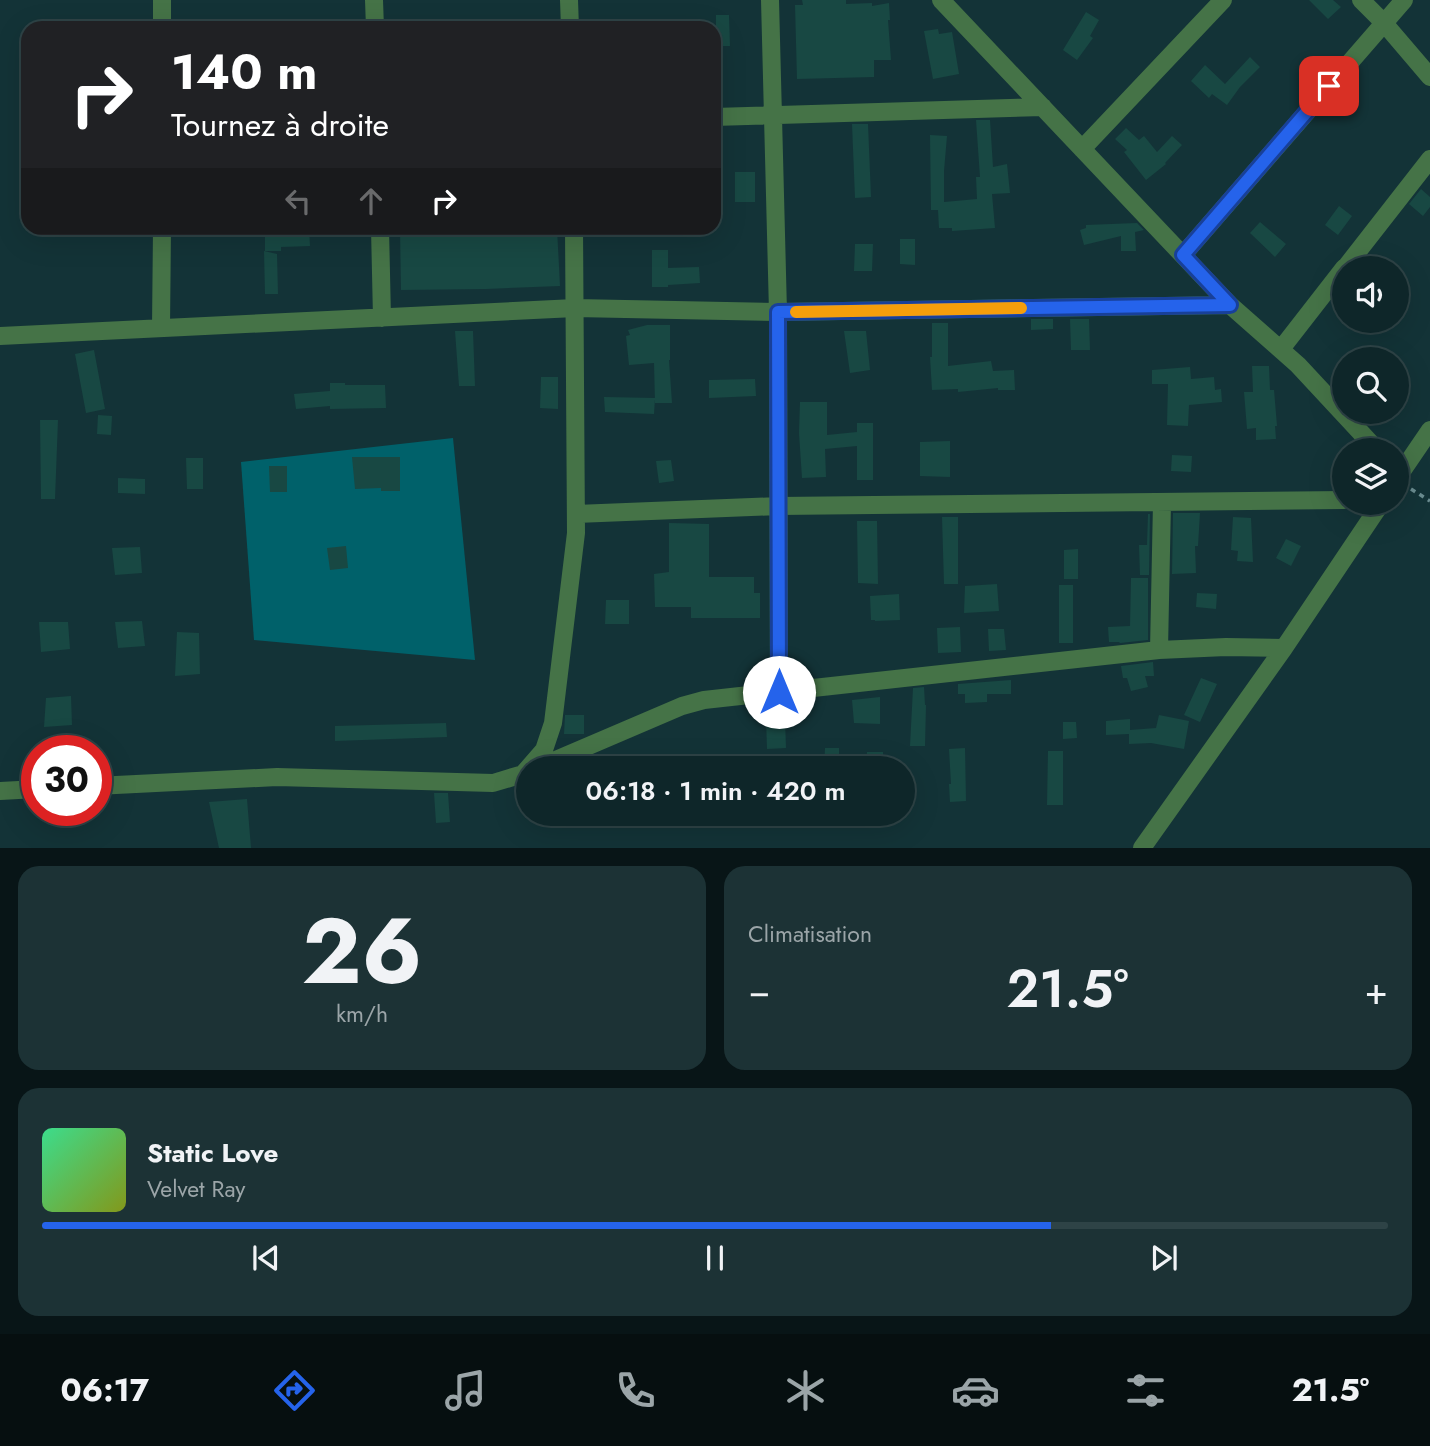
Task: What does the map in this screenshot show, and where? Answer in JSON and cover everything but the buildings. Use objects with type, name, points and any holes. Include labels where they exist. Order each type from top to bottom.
[{"type":"street","points":[[162,0],[162,21]]},
{"type":"street","points":[[374,0],[375,21]]},
{"type":"street","points":[[569,0],[570,21]]},
{"type":"street","points":[[770,0],[778,312],[779,692]]},
{"type":"street","points":[[941,0],[1230,305],[1281,349],[1366,438]]},
{"type":"street","points":[[1082,149],[1223,0]]},
{"type":"street","points":[[1361,0],[1430,77]]},
{"type":"street","points":[[1183,255],[1404,0]]},
{"type":"street","points":[[721,117],[1043,107]]},
{"type":"street","points":[[1353,256],[1430,159]]},
{"type":"street","points":[[161,328],[162,235]]},
{"type":"street","points":[[380,235],[382,318]]},
{"type":"street","points":[[540,756],[553,723],[576,533],[573,235]]},
{"type":"street","points":[[1281,349],[1332,283]]},
{"type":"street","points":[[0,336],[575,308],[778,312],[1230,305]]},
{"type":"street","points":[[1409,470],[1430,430]]},
{"type":"street","points":[[576,514],[778,506],[1332,500]]},
{"type":"street","points":[[1159,650],[1162,502]]},
{"type":"street","points":[[1142,848],[1284,648],[1373,515]]},
{"type":"street","points":[[567,756],[682,706],[704,700],[1159,650],[1284,648]]},
{"type":"street","points":[[112,785],[277,777],[493,783],[516,776]]},
{"type":"street","points":[[0,791],[21,790]]},
{"type":"path","points":[[1409,488],[1430,501]]},
{"type":"water","points":[[453,438],[475,660],[254,640],[241,462]]},
{"type":"slow traffic","points":[[796,312],[1021,308]]},
{"type":"route","points":[[779,692],[778,312],[1230,305],[1183,255],[1329,86]]}]
